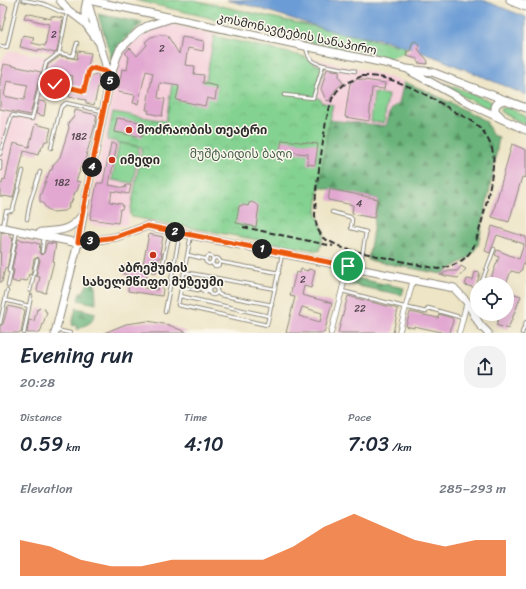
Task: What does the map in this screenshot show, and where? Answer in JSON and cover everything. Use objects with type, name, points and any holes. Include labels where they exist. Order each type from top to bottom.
[{"type":"highway","points":[[511,0],[526,6]]},
{"type":"main road","points":[[60,0],[70,14],[86,23]]},
{"type":"main road","points":[[88,0],[110,79]]},
{"type":"main road","points":[[88,0],[84,9],[86,23],[101,46]]},
{"type":"main road","name":"კოსმონავტების სანაპირო","points":[[88,0],[407,69],[432,72],[526,108]]},
{"type":"main road","points":[[86,23],[86,18],[93,18]]},
{"type":"main road","points":[[56,331],[78,242],[82,215],[110,79],[120,49],[128,40],[147,26],[172,18]]},
{"type":"main road","name":"კოსმონავტების სანაპირო","points":[[407,69],[428,82],[526,130]]},
{"type":"main road","points":[[502,119],[497,114],[495,109],[499,102],[505,100]]},
{"type":"main road","points":[[17,231],[63,231],[78,221],[82,215]]},
{"type":"main road","points":[[1,227],[78,242],[116,237],[147,226],[454,288],[470,307]]},
{"type":"main road","points":[[478,321],[488,333]]},
{"type":"street","points":[[331,333],[348,266]]},
{"type":"street","points":[[399,333],[413,280]]},
{"type":"street","points":[[459,333],[467,302]]},
{"type":"lane","points":[[0,46],[7,47],[18,0]]},
{"type":"lane","points":[[0,154],[12,116],[32,119],[46,63],[59,53],[70,14],[61,12],[44,4],[23,0]]},
{"type":"lane","points":[[59,53],[73,56],[77,42]]},
{"type":"lane","points":[[305,47],[307,56],[315,63],[355,71]]},
{"type":"lane","points":[[284,95],[313,98],[323,65]]},
{"type":"lane","points":[[58,72],[56,84],[82,91],[85,90],[91,69],[108,72]]},
{"type":"lane","points":[[51,148],[61,107],[63,105],[66,103],[104,112]]},
{"type":"lane","points":[[0,161],[0,169]]},
{"type":"lane","points":[[1,227],[6,212],[13,209],[23,171]]},
{"type":"lane","points":[[27,220],[30,202],[40,172]]},
{"type":"lane","points":[[332,212],[350,217],[352,219],[351,228],[366,232],[360,269]]},
{"type":"lane","points":[[162,268],[170,230]]},
{"type":"lane","points":[[8,286],[11,272],[9,271],[17,231]]},
{"type":"lane","points":[[165,312],[180,233]]},
{"type":"lane","points":[[191,235],[178,306],[268,325],[283,253]]},
{"type":"lane","points":[[42,252],[44,236]]},
{"type":"lane","points":[[484,277],[494,249]]},
{"type":"lane","points":[[188,255],[205,259],[209,264],[213,261]]},
{"type":"lane","points":[[205,259],[207,256],[211,256],[215,265],[218,265],[220,262],[279,273]]},
{"type":"lane","points":[[30,291],[37,260]]},
{"type":"lane","points":[[184,272],[275,289]]},
{"type":"lane","points":[[182,287],[198,290],[204,284],[207,284],[211,294],[214,295],[217,292]]},
{"type":"lane","points":[[201,287],[205,292],[211,287],[215,287],[217,292],[220,294],[272,305]]},
{"type":"lane","points":[[0,323],[7,291]]},
{"type":"lane","points":[[342,291],[426,312],[428,308],[463,318]]},
{"type":"lane","points":[[24,333],[31,296]]},
{"type":"lane","points":[[180,296],[270,316]]},
{"type":"lane","points":[[5,300],[29,306]]},
{"type":"lane","points":[[522,333],[526,322]]},
{"type":"lane","points":[[56,331],[70,333]]},
{"type":"shaded area","points":[[166,23],[220,35],[214,37],[206,80],[173,77],[166,121],[142,147],[127,225],[98,226],[90,224],[88,220],[120,55],[131,40],[143,30]]},
{"type":"shaded area","points":[[9,50],[49,57],[52,62],[47,65],[39,115],[28,149],[25,146],[13,143],[5,180],[0,179],[0,66],[1,61]]},
{"type":"shaded area","points":[[306,57],[369,71],[404,82],[399,103],[391,110],[387,126],[329,120],[333,105],[321,102],[315,97],[313,63]]},
{"type":"green space","points":[[135,0],[194,0],[406,47],[405,53],[388,59],[371,53],[336,48]]},
{"type":"green space","points":[[98,14],[143,23],[125,40],[118,49],[112,61]]},
{"type":"green space","name":"მუშტაიდის ბაღი","points":[[214,36],[306,57],[313,63],[325,67],[315,97],[320,99],[321,102],[333,105],[329,120],[319,187],[317,214],[324,232],[319,251],[132,217],[130,214],[142,147],[107,140],[113,112],[166,121],[173,77],[206,80]]},
{"type":"green space","points":[[404,82],[429,92],[486,121],[492,135],[499,137],[478,245],[470,257],[442,274],[368,260],[378,199],[319,187],[329,120],[386,126],[391,110],[399,103]]},
{"type":"green space","points":[[444,83],[493,102],[489,107],[490,109],[462,96]]},
{"type":"green space","points":[[374,93],[388,95],[384,123],[371,122]]},
{"type":"green space","points":[[501,108],[508,108],[526,116],[526,125],[501,112]]},
{"type":"green space","points":[[119,143],[139,147],[133,183],[112,180]]},
{"type":"green space","points":[[350,277],[404,288],[402,295],[348,284]]},
{"type":"green space","points":[[91,278],[95,278],[96,304],[78,300],[80,292],[83,292]]},
{"type":"green space","points":[[76,308],[96,313],[91,322],[79,329],[76,329],[77,326],[72,325]]},
{"type":"water","points":[[227,0],[483,0],[526,17],[526,95],[435,57],[385,40],[335,32],[255,7]]},
{"type":"building","points":[[0,4],[8,6],[2,30],[0,30]]},
{"type":"building","points":[[26,13],[51,19],[51,16],[63,18],[57,51],[55,53],[39,49],[38,51],[20,47],[23,35],[34,37],[32,43],[45,46],[49,24],[24,18]]},
{"type":"building","points":[[167,35],[179,54],[182,37],[204,41],[203,51],[188,48],[185,65],[195,66],[194,74],[204,75],[203,83],[217,86],[215,100],[207,98],[205,106],[176,100],[179,86],[160,83],[158,98],[165,99],[162,116],[148,113],[149,110],[146,110],[153,73],[146,71],[138,104],[133,103],[135,95],[118,92],[122,69],[127,70],[129,57],[125,53],[130,48],[137,56],[147,45],[145,42],[151,37]]},
{"type":"building","points":[[415,41],[419,44],[418,49],[428,61],[427,64],[418,63],[418,59],[406,56],[407,51],[410,51],[412,43]]},
{"type":"building","points":[[78,51],[91,53],[83,88],[71,85],[73,76],[62,74],[62,71],[59,69],[52,69],[50,81],[54,81],[53,88],[43,85],[48,65],[60,56],[77,59]]},
{"type":"building","points":[[4,64],[41,72],[30,115],[0,109],[0,81]],"holes":[[[7,81],[28,85],[24,100],[4,96]]]},
{"type":"building","points":[[327,69],[339,71],[339,77],[343,83],[336,89],[329,101],[326,100],[321,89]]},
{"type":"building","points":[[98,73],[99,83],[94,105],[86,103],[86,100],[69,97],[70,91],[82,94],[87,92],[91,76]]},
{"type":"building","points":[[357,79],[385,83],[384,89],[372,88],[369,121],[345,117],[350,83]]},
{"type":"building","points":[[39,101],[46,102],[44,116],[36,114]]},
{"type":"building","points":[[75,110],[97,115],[95,125],[85,162],[84,161],[79,170],[80,171],[76,181],[80,182],[77,191],[73,195],[73,200],[68,206],[69,208],[65,211],[52,212],[47,209],[42,202],[40,202],[40,196],[50,170],[52,170],[53,165],[60,157],[69,128],[68,123],[74,116]]},
{"type":"building","points":[[117,118],[145,123],[142,137],[114,132]]},
{"type":"building","points":[[35,124],[51,128],[48,141],[45,141],[41,150],[39,150],[38,155],[24,151],[13,198],[0,196],[0,183],[2,184],[3,179],[5,180],[13,143],[29,147]]},
{"type":"building","points":[[282,140],[318,144],[315,165],[307,164],[308,154],[280,151]]},
{"type":"building","points":[[111,143],[117,144],[109,185],[125,188],[126,185],[131,185],[129,194],[112,191],[110,202],[122,204],[123,206],[122,209],[120,209],[118,223],[90,219],[97,183],[103,183]]},
{"type":"building","points":[[512,144],[526,150],[526,178],[522,177],[509,222],[492,217]]},
{"type":"building","points":[[330,189],[378,199],[374,218],[352,214],[353,205],[328,200]]},
{"type":"building","points":[[252,202],[259,206],[256,227],[236,223],[239,206],[248,206],[249,203]]},
{"type":"building","points":[[492,226],[526,237],[526,257],[521,271],[519,273],[511,271],[509,277],[491,277],[499,257],[495,255],[497,250],[519,259],[524,244],[497,235],[490,253],[485,251]]},
{"type":"building","points":[[1,232],[10,234],[10,238],[13,238],[7,269],[5,268],[2,282],[0,282]]},
{"type":"building","points":[[149,234],[163,237],[160,253],[162,253],[161,258],[159,257],[156,273],[148,271],[144,288],[157,290],[159,281],[164,282],[162,296],[128,291],[129,281],[126,281],[128,275],[123,274],[125,266],[142,269]]},
{"type":"building","points":[[18,239],[40,244],[39,252],[41,255],[44,253],[47,243],[56,244],[54,261],[46,293],[37,291],[40,277],[36,276],[40,260],[38,257],[34,259],[31,275],[29,274],[27,281],[20,280],[19,283],[12,281],[14,270],[12,269]]},
{"type":"building","points":[[461,266],[466,269],[458,278],[440,275],[449,271],[457,271]]},
{"type":"building","points":[[301,269],[308,271],[308,269],[315,270],[311,288],[304,286],[302,295],[332,303],[324,333],[286,333],[295,297],[290,296],[296,272],[300,273]],"holes":[[[302,307],[322,313],[320,322],[299,316]]]},
{"type":"building","points":[[475,272],[480,273],[479,277],[474,277]]},
{"type":"building","points":[[467,279],[470,280],[470,286],[465,285]]},
{"type":"building","points":[[514,294],[521,296],[514,314]]},
{"type":"building","points":[[348,296],[398,309],[393,333],[338,333]]},
{"type":"building","points":[[8,306],[25,310],[21,333],[0,333],[0,326],[3,324]]},
{"type":"building","points":[[39,308],[45,309],[47,312],[40,333],[27,333],[29,320],[34,321],[37,309],[38,310]]},
{"type":"building","points":[[410,312],[438,318],[439,314],[452,318],[453,320],[450,333],[441,333],[414,326],[414,328],[406,326]]},
{"type":"building","points":[[148,321],[169,325],[188,333],[104,333],[126,324]]},
{"type":"building","points":[[498,321],[511,321],[508,329],[496,325]]},
{"type":"railway","points":[[362,76],[387,79],[411,87],[472,122],[480,128],[488,140],[493,151],[493,161],[484,213],[473,248],[469,254],[459,262],[438,269],[345,249],[323,238],[317,228],[315,216],[316,190],[326,121],[332,99],[337,91],[346,83],[362,76]]},
{"type":"railway","points":[[243,227],[333,246]]},
{"type":"place","name":"მოძრაობის თეატრი","points":[[129,130]]},
{"type":"place","name":"იმედი","points":[[112,160]]},
{"type":"place","name":"აბრეშუმის სახელმწიფო მუზეუმი","points":[[153,255]]},
{"type":"route","points":[[55,84],[84,91],[89,70],[92,68],[108,72],[110,79],[82,215],[78,242],[116,237],[147,226],[348,266]]}]
